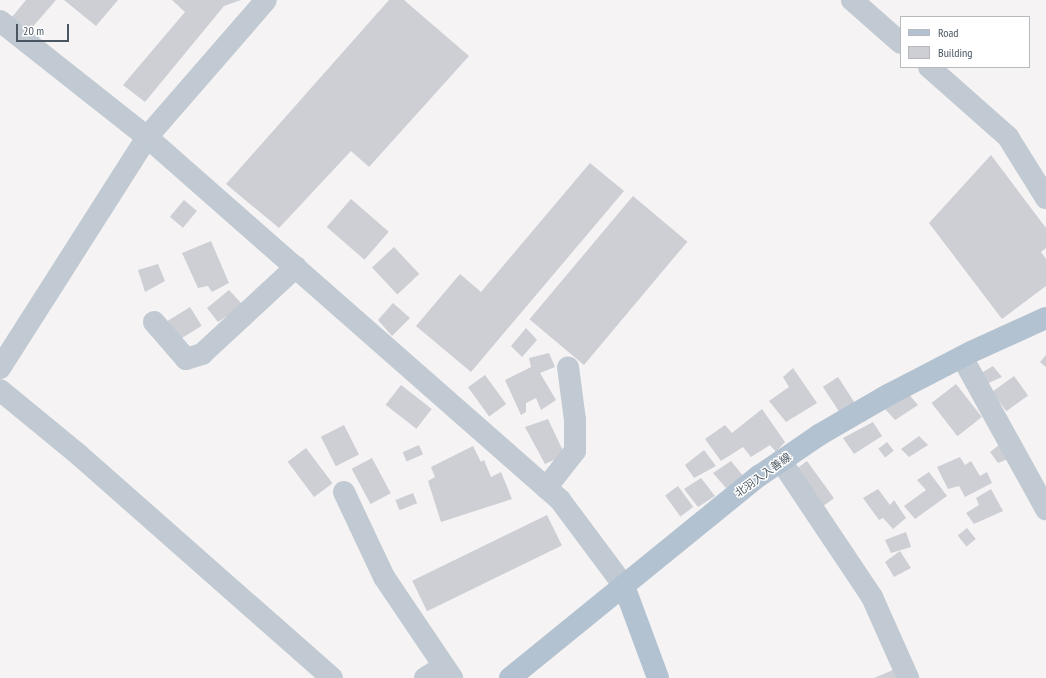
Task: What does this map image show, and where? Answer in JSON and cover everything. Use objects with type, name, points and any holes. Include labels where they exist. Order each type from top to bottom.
[{"type":"main road","name":"北羽入入善線","points":[[510,678],[748,485],[782,461],[888,395],[962,357],[1046,318]]},
{"type":"main road","points":[[624,586],[658,678]]},
{"type":"street","points":[[0,368],[147,137],[266,0]]},
{"type":"street","points":[[852,0],[900,42]]},
{"type":"street","points":[[0,21],[147,137],[560,500],[624,586]]},
{"type":"street","points":[[930,68],[1008,137],[1046,198]]},
{"type":"street","points":[[154,322],[186,359],[202,354],[296,267]]},
{"type":"street","points":[[962,357],[1046,509]]},
{"type":"street","points":[[546,488],[575,451],[575,420],[568,367]]},
{"type":"street","points":[[0,390],[79,456],[332,678]]},
{"type":"street","points":[[782,461],[872,597],[908,678]]},
{"type":"street","points":[[344,492],[384,577],[448,672],[425,678]]},
{"type":"building","points":[[26,0],[56,0],[30,30],[12,17]]},
{"type":"building","points":[[64,0],[118,0],[96,26]]},
{"type":"building","points":[[172,0],[241,0],[224,6],[145,102],[123,85],[185,12]]},
{"type":"building","points":[[389,0],[404,0],[469,56],[369,167],[351,151],[279,228],[226,184]]},
{"type":"building","points":[[991,155],[1046,228],[1046,248],[1041,252],[1046,259],[1046,286],[1002,319],[929,223]]},
{"type":"building","points":[[590,163],[624,191],[471,372],[416,326],[460,274],[481,292]]},
{"type":"building","points":[[633,196],[687,242],[584,365],[530,319]]},
{"type":"building","points":[[351,199],[389,232],[364,260],[327,227]]},
{"type":"building","points":[[184,200],[197,211],[183,228],[170,217]]},
{"type":"building","points":[[211,241],[229,283],[212,292],[208,286],[198,288],[182,253]]},
{"type":"building","points":[[394,247],[419,274],[397,295],[372,267]]},
{"type":"building","points":[[158,264],[165,281],[145,292],[138,270]]},
{"type":"building","points":[[229,290],[243,305],[218,322],[207,308]]},
{"type":"building","points":[[393,303],[410,318],[392,336],[378,320]]},
{"type":"building","points":[[190,307],[202,326],[179,340],[167,321]]},
{"type":"building","points":[[526,328],[537,340],[522,357],[511,346]]},
{"type":"building","points":[[549,353],[555,367],[540,373],[556,400],[541,410],[536,398],[526,403],[526,412],[521,415],[505,380],[531,367],[529,358]]},
{"type":"building","points":[[1046,355],[1046,367],[1040,362]]},
{"type":"building","points":[[993,366],[1002,377],[984,385],[978,375]]},
{"type":"building","points":[[793,368],[817,403],[786,422],[769,401],[789,387],[783,377]]},
{"type":"building","points":[[485,375],[506,404],[489,416],[468,387]]},
{"type":"building","points":[[1014,376],[1028,395],[1006,411],[992,392]]},
{"type":"building","points":[[838,377],[854,402],[839,412],[823,387]]},
{"type":"building","points":[[956,384],[982,417],[957,436],[932,403]]},
{"type":"building","points":[[401,385],[432,409],[416,429],[386,405]]},
{"type":"building","points":[[907,392],[918,405],[895,420],[885,409]]},
{"type":"building","points":[[762,409],[785,442],[776,452],[770,445],[751,457],[743,447],[721,461],[705,439],[725,425],[732,433]]},
{"type":"building","points":[[548,419],[565,455],[545,464],[525,427]]},
{"type":"building","points":[[873,422],[882,436],[854,454],[843,438]]},
{"type":"building","points":[[344,425],[359,454],[336,466],[321,437]]},
{"type":"building","points":[[919,436],[928,445],[909,457],[901,449]]},
{"type":"building","points":[[887,442],[894,451],[885,457],[878,449]]},
{"type":"building","points":[[419,445],[423,454],[407,461],[403,452]]},
{"type":"building","points":[[999,445],[1008,459],[998,463],[990,452]]},
{"type":"building","points":[[473,446],[481,462],[484,460],[491,477],[501,472],[512,499],[441,522],[428,481],[435,477],[431,467]]},
{"type":"building","points":[[306,448],[332,483],[314,497],[288,462]]},
{"type":"building","points":[[704,450],[716,466],[694,478],[685,465]]},
{"type":"building","points":[[960,457],[965,465],[971,461],[980,476],[987,472],[992,483],[965,497],[959,486],[948,489],[937,467]]},
{"type":"building","points":[[372,458],[391,493],[370,504],[352,469]]},
{"type":"building","points":[[731,461],[744,477],[726,488],[713,473]]},
{"type":"building","points":[[807,461],[834,498],[821,508],[794,470]]},
{"type":"building","points":[[929,472],[947,496],[915,519],[904,506],[926,490],[917,480]]},
{"type":"building","points":[[701,478],[715,496],[698,507],[684,489]]},
{"type":"building","points":[[678,486],[693,507],[680,516],[665,495]]},
{"type":"building","points":[[878,489],[890,505],[894,500],[906,518],[893,529],[883,518],[879,520],[863,498]]},
{"type":"building","points":[[991,489],[1003,511],[974,524],[966,513],[979,505],[976,498]]},
{"type":"building","points":[[413,493],[417,503],[400,510],[395,500]]},
{"type":"building","points":[[547,515],[562,546],[427,611],[412,581]]},
{"type":"building","points":[[967,528],[976,539],[966,546],[958,536]]},
{"type":"building","points":[[906,532],[911,547],[891,553],[885,540]]},
{"type":"building","points":[[900,551],[911,568],[894,577],[885,562]]},
{"type":"building","points":[[893,670],[896,678],[874,678]]}]
